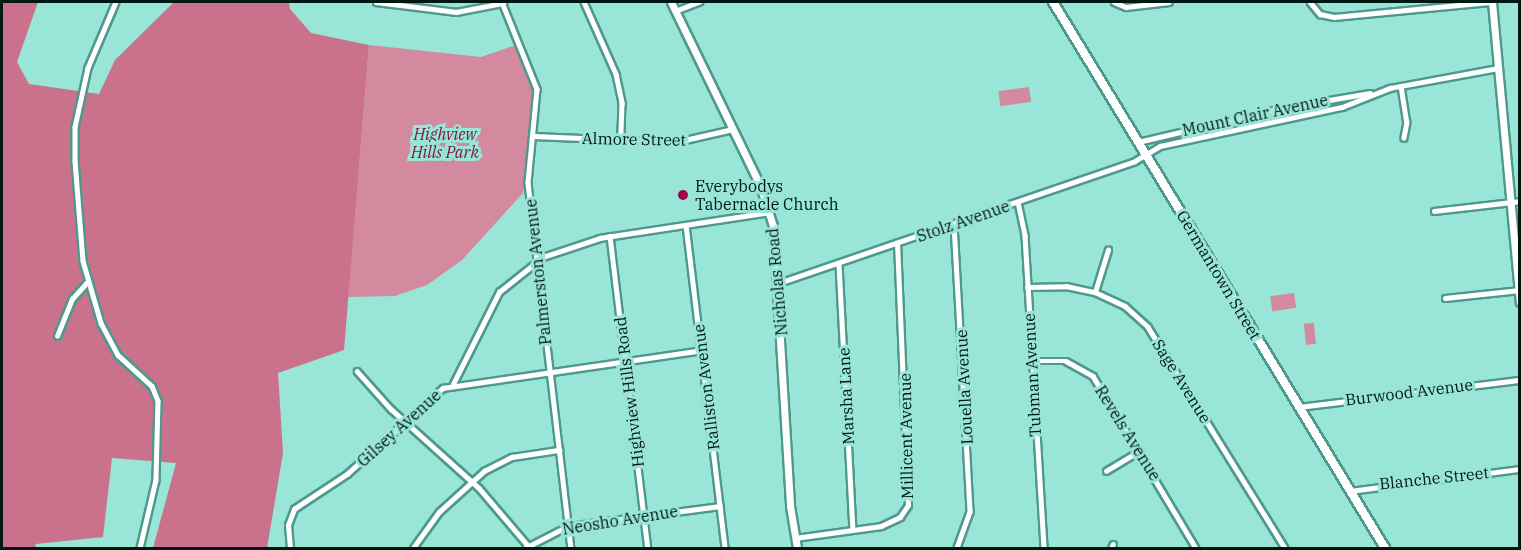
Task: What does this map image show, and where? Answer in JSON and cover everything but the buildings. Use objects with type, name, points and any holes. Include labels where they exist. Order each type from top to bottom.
[{"type":"main road","name":"Germantown Street","points":[[1053,2],[1385,549]]},
{"type":"street","points":[[116,2],[92,53],[75,127],[88,281],[110,343],[152,386],[158,401],[156,480],[140,549]]},
{"type":"street","points":[[375,2],[464,11],[503,2]]},
{"type":"street","name":"Palmerston Avenue","points":[[503,2],[534,78],[538,108],[528,183],[571,549]]},
{"type":"street","points":[[584,2],[616,74],[622,109],[621,140]]},
{"type":"street","name":"Nicholas Road","points":[[671,2],[733,129],[770,212],[779,283],[797,549]]},
{"type":"street","points":[[675,11],[699,2]]},
{"type":"street","points":[[1114,2],[1120,6],[1169,2]]},
{"type":"street","points":[[1310,2],[1320,14],[1334,17],[1491,2],[1520,302]]},
{"type":"street","name":"Mount Clair Avenue","points":[[1138,142],[1282,108],[1373,93],[1498,68]]},
{"type":"street","points":[[1401,86],[1407,122],[1404,138]]},
{"type":"street","name":"Mount Clair Avenue","points":[[1147,156],[1160,146],[1342,107],[1373,93]]},
{"type":"street","name":"Almore Street","points":[[534,135],[683,142],[733,129]]},
{"type":"street","name":"Stolz Avenue","points":[[779,283],[1147,156]]},
{"type":"street","points":[[1434,210],[1520,201]]},
{"type":"street","name":"Tubman Avenue","points":[[1018,202],[1027,287],[1044,549]]},
{"type":"street","name":"Gilsey Avenue","points":[[290,549],[288,525],[294,509],[347,474],[403,420],[439,390],[453,384],[493,301],[513,278],[537,261],[579,243],[610,236],[770,212]]},
{"type":"street","name":"Louella Avenue","points":[[954,224],[970,512],[957,549]]},
{"type":"street","name":"Ralliston Avenue","points":[[687,225],[725,549]]},
{"type":"street","name":"Highview Hills Road","points":[[610,236],[648,549]]},
{"type":"street","name":"Millicent Avenue","points":[[795,538],[892,522],[903,514],[909,501],[897,243]]},
{"type":"street","points":[[1095,292],[1108,250]]},
{"type":"street","name":"Marsha Lane","points":[[839,264],[853,529]]},
{"type":"street","points":[[57,336],[72,299],[88,281]]},
{"type":"street","name":"Sage Avenue","points":[[1027,287],[1066,286],[1095,292],[1131,311],[1153,333],[1285,549]]},
{"type":"street","points":[[1445,298],[1519,290]]},
{"type":"street","points":[[453,384],[702,350]]},
{"type":"street","name":"Revels Avenue","points":[[1031,361],[1061,360],[1089,373],[1139,451],[1196,549]]},
{"type":"street","points":[[357,371],[403,420],[471,480],[528,548]]},
{"type":"street","name":"Burwood Avenue","points":[[1299,407],[1520,380]]},
{"type":"street","points":[[413,549],[433,519],[471,480],[512,457],[559,450]]},
{"type":"street","points":[[1106,471],[1139,451]]},
{"type":"street","name":"Blanche Street","points":[[1350,491],[1520,469]]},
{"type":"street","name":"Neosho Avenue","points":[[528,548],[568,526],[644,514],[720,506]]},
{"type":"green space","name":"Highview Hills Park","points":[[369,45],[481,57],[516,45],[533,85],[535,112],[523,193],[462,260],[427,285],[395,296],[348,297]]},
{"type":"green space","points":[[1029,87],[1031,102],[1000,106],[998,91]]},
{"type":"green space","points":[[1294,293],[1296,308],[1272,311],[1270,296]]},
{"type":"green space","points":[[1314,323],[1316,344],[1306,345],[1304,324]]},
{"type":"shaded area","points":[[2,2],[38,2],[17,62],[29,84],[99,94],[115,60],[174,2],[289,2],[290,9],[311,33],[369,45],[344,350],[278,373],[283,453],[267,548],[153,548],[176,463],[112,458],[103,537],[36,544],[35,548],[2,548]]},
{"type":"place","name":"Everybodys Tabernacle Church","points":[[683,195]]}]
